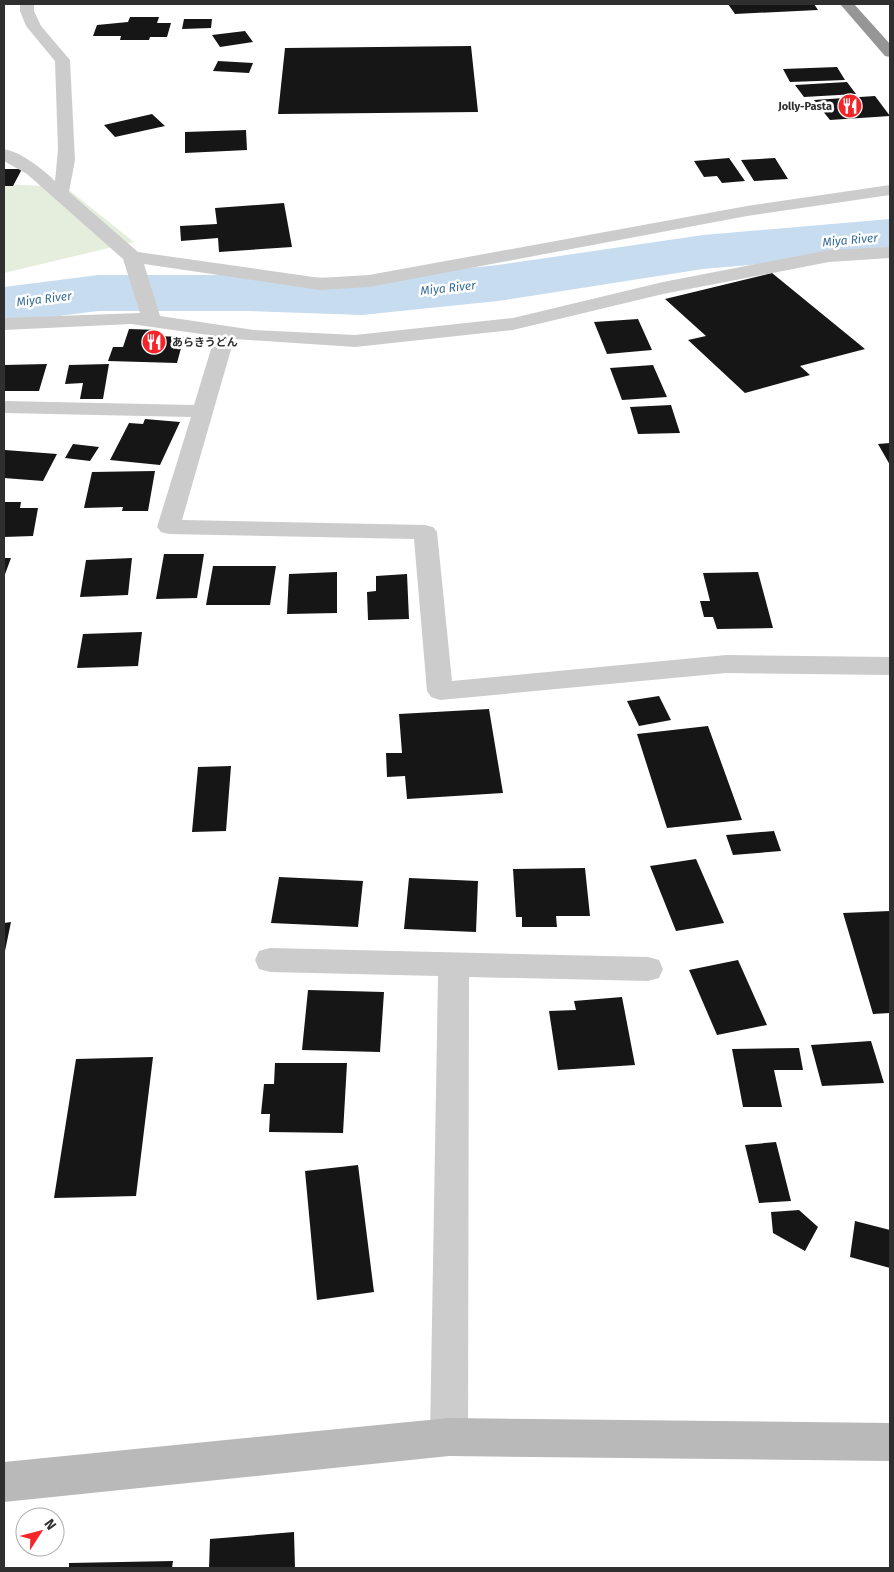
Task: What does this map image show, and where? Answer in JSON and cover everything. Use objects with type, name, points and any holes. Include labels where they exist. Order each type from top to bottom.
[{"type":"highway","points":[[847,4],[890,53]]},
{"type":"street","points":[[27,4],[26,10],[42,38],[62,60],[64,117],[68,152],[65,179],[60,193]]},
{"type":"street","points":[[4,154],[33,170],[133,261],[151,315]]},
{"type":"street","points":[[133,261],[320,284],[369,281],[747,211],[890,190]]},
{"type":"street","points":[[4,324],[131,318],[151,315],[226,332],[254,336],[355,341],[513,324],[663,288],[829,256],[890,252]]},
{"type":"street","points":[[226,332],[169,527],[425,532],[440,691],[726,664],[890,666]]},
{"type":"street","points":[[4,407],[203,410]]},
{"type":"street","points":[[270,960],[648,969]]},
{"type":"street","points":[[449,1438],[454,964]]},
{"type":"street","points":[[4,1482],[449,1438],[890,1442]]},
{"type":"green space","points":[[4,184],[65,187],[134,242],[4,273]]},
{"type":"building","points":[[728,4],[814,4],[818,10],[735,14]]},
{"type":"building","points":[[130,17],[159,17],[157,23],[171,23],[167,37],[150,37],[149,40],[120,40],[121,36],[93,36],[97,25],[128,22]]},
{"type":"building","points":[[184,19],[212,19],[211,28],[182,29]]},
{"type":"building","points":[[245,31],[253,42],[220,47],[212,35]]},
{"type":"building","points":[[471,46],[478,112],[278,114],[285,48]]},
{"type":"building","points":[[218,61],[253,63],[249,73],[213,71]]},
{"type":"building","points":[[837,67],[845,80],[790,82],[783,69]]},
{"type":"building","points":[[847,82],[856,94],[804,97],[795,85]]},
{"type":"building","points":[[875,96],[890,116],[830,120],[814,100]]},
{"type":"building","points":[[152,114],[165,126],[115,137],[104,125]]},
{"type":"building","points":[[246,130],[247,150],[185,153],[185,132]]},
{"type":"building","points":[[729,158],[745,181],[722,183],[717,176],[704,177],[694,161]]},
{"type":"building","points":[[775,158],[788,179],[754,181],[741,160]]},
{"type":"building","points":[[4,169],[22,169],[13,186],[4,186]]},
{"type":"building","points":[[284,203],[292,247],[219,252],[218,238],[181,241],[180,226],[217,224],[215,208]]},
{"type":"building","points":[[772,273],[865,349],[800,366],[810,375],[745,393],[688,340],[706,336],[665,299]]},
{"type":"building","points":[[638,319],[652,350],[607,354],[594,322]]},
{"type":"building","name":"あらきうどん","points":[[129,329],[158,330],[157,336],[184,337],[177,363],[108,361],[113,347],[123,347]]},
{"type":"building","points":[[47,364],[39,391],[4,391],[4,365]]},
{"type":"building","points":[[109,364],[103,399],[80,399],[83,383],[65,384],[69,365]]},
{"type":"building","points":[[653,365],[667,397],[622,400],[610,368]]},
{"type":"building","points":[[671,405],[680,433],[638,434],[630,407]]},
{"type":"building","points":[[145,419],[180,422],[160,465],[110,460],[129,423],[143,424]]},
{"type":"building","points":[[890,443],[890,465],[878,444]]},
{"type":"building","points":[[73,444],[99,447],[90,461],[65,458]]},
{"type":"building","points":[[5,450],[57,454],[43,481],[4,478]]},
{"type":"building","points":[[155,471],[148,511],[122,511],[123,507],[84,508],[92,472]]},
{"type":"building","points":[[4,502],[21,502],[20,508],[38,508],[33,536],[4,537]]},
{"type":"building","points":[[164,554],[204,554],[197,598],[156,599]]},
{"type":"building","points":[[4,558],[11,558],[4,577]]},
{"type":"building","points":[[132,558],[128,595],[80,597],[86,560]]},
{"type":"building","points":[[213,566],[276,566],[270,605],[206,605]]},
{"type":"building","points":[[337,572],[337,613],[287,614],[289,574]]},
{"type":"building","points":[[758,572],[773,628],[717,629],[713,617],[704,617],[700,601],[710,601],[703,573]]},
{"type":"building","points":[[407,574],[409,619],[368,620],[367,592],[376,591],[376,576]]},
{"type":"building","points":[[142,632],[138,666],[77,668],[83,634]]},
{"type":"building","points":[[659,696],[671,720],[639,726],[627,701]]},
{"type":"building","points":[[489,709],[503,793],[407,799],[405,776],[387,777],[386,753],[402,753],[399,714]]},
{"type":"building","points":[[708,726],[742,820],[667,828],[637,734]]},
{"type":"building","points":[[231,766],[226,831],[192,832],[198,767]]},
{"type":"building","points":[[774,831],[781,851],[733,855],[726,835]]},
{"type":"building","points":[[696,859],[724,923],[676,931],[650,866]]},
{"type":"building","points":[[585,868],[590,916],[556,916],[557,927],[522,927],[522,917],[516,917],[513,869]]},
{"type":"building","points":[[279,877],[363,881],[358,927],[271,923]]},
{"type":"building","points":[[409,878],[478,881],[476,932],[404,929]]},
{"type":"building","points":[[890,911],[890,1013],[873,1014],[843,913]]},
{"type":"building","points":[[11,922],[5,951],[4,951],[4,923]]},
{"type":"building","points":[[738,960],[767,1025],[717,1035],[689,970]]},
{"type":"building","points":[[308,990],[384,992],[380,1052],[302,1050]]},
{"type":"building","points":[[622,997],[635,1065],[558,1070],[549,1011],[576,1010],[574,1001]]},
{"type":"building","points":[[871,1041],[884,1083],[822,1086],[811,1045]]},
{"type":"building","points":[[799,1048],[803,1070],[774,1070],[782,1107],[743,1107],[732,1049]]},
{"type":"building","points":[[153,1057],[136,1196],[54,1198],[76,1059]]},
{"type":"building","points":[[275,1063],[347,1063],[343,1133],[269,1132],[270,1114],[261,1114],[264,1084],[274,1084]]},
{"type":"building","points":[[776,1142],[791,1201],[759,1203],[745,1145]]},
{"type":"building","points":[[358,1165],[374,1292],[317,1300],[305,1171]]},
{"type":"building","points":[[799,1210],[818,1227],[805,1251],[773,1233],[771,1212]]},
{"type":"building","points":[[855,1221],[890,1230],[890,1268],[850,1257]]},
{"type":"building","points":[[294,1532],[295,1568],[209,1568],[210,1539]]},
{"type":"building","points":[[173,1561],[172,1568],[69,1568],[69,1563]]},
{"type":"waterway","name":"Miya River","points":[[4,305],[98,293],[247,293],[362,297],[498,283],[703,252],[890,236]]},
{"type":"place","name":"Jolly-Pasta","points":[[850,106]]},
{"type":"place","name":"あらきうどん","points":[[154,342]]}]
